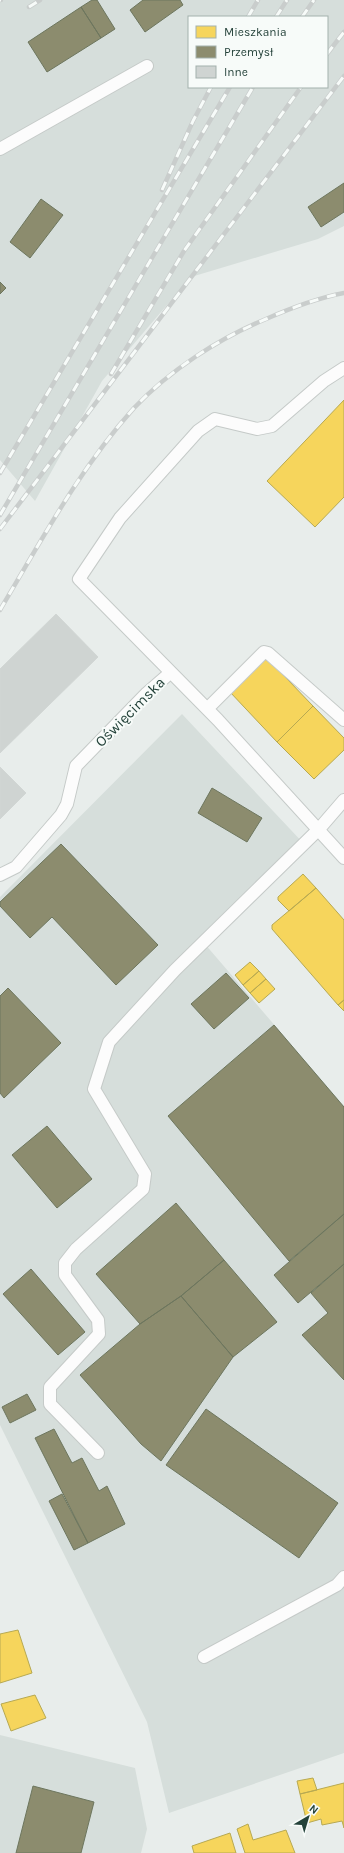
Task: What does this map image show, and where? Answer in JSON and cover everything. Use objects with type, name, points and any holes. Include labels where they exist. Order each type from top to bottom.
[{"type":"lane","points":[[0,149],[147,66]]},
{"type":"lane","points":[[170,673],[79,579],[120,518],[198,431],[215,420],[257,429],[272,426],[324,381],[344,368]]},
{"type":"lane","points":[[207,709],[264,652],[268,653],[344,720]]},
{"type":"lane","name":"Oświęcimska","points":[[0,875],[16,866],[61,815],[67,804],[76,766],[147,693],[170,673],[207,709],[319,829],[344,858]]},
{"type":"lane","points":[[98,1453],[50,1404],[50,1387],[99,1334],[98,1320],[65,1275],[65,1263],[76,1249],[143,1189],[146,1174],[94,1088],[109,1042],[175,970],[319,829],[344,800]]},
{"type":"lane","points":[[204,1657],[338,1586],[344,1577]]},
{"type":"shaded area","points":[[0,0],[344,0],[344,226],[318,239],[191,277],[102,381],[35,501],[0,460]]},
{"type":"shaded area","points":[[182,714],[306,846],[204,943],[344,1106],[344,1753],[169,1813],[147,1722],[0,1425],[0,897]]},
{"type":"shaded area","points":[[0,1735],[135,1768],[147,1829],[141,1853],[0,1853]]},
{"type":"building: Mieszkania","points":[[344,400],[344,497],[315,527],[267,481]]},
{"type":"building: Mieszkania","points":[[265,656],[313,706],[277,742],[230,692]]},
{"type":"building: Mieszkania","points":[[313,706],[344,738],[344,750],[314,779],[277,742]]},
{"type":"building: Mieszkania","points":[[303,874],[316,888],[289,911],[278,900],[278,897]]},
{"type":"building: Mieszkania","points":[[316,888],[344,920],[344,1000],[338,1005],[272,929],[272,925]]},
{"type":"building: Mieszkania","points":[[250,962],[259,971],[243,985],[235,975]]},
{"type":"building: Mieszkania","points":[[259,971],[266,979],[250,993],[243,985]]},
{"type":"building: Mieszkania","points":[[266,979],[275,989],[259,1003],[250,993]]},
{"type":"building: Mieszkania","points":[[344,1000],[344,1011],[338,1005]]},
{"type":"building: Mieszkania","points":[[18,1630],[32,1673],[0,1683],[0,1634]]},
{"type":"building: Mieszkania","points":[[35,1695],[46,1718],[11,1731],[1,1704]]},
{"type":"building: Mieszkania","points":[[313,1778],[317,1790],[300,1794],[297,1781]]},
{"type":"building: Mieszkania","points":[[344,1783],[344,1828],[342,1821],[322,1825],[321,1819],[307,1823],[300,1794]]},
{"type":"building: Mieszkania","points":[[248,1824],[253,1840],[286,1830],[295,1853],[245,1853],[237,1829]]},
{"type":"building: Mieszkania","points":[[230,1833],[236,1853],[194,1853],[192,1846]]},
{"type":"building: Przemysł","points":[[92,0],[97,0],[115,29],[101,38],[81,7]]},
{"type":"building: Przemysł","points":[[143,0],[180,0],[183,5],[145,32],[130,10]]},
{"type":"building: Przemysł","points":[[81,7],[101,38],[47,72],[28,42]]},
{"type":"building: Przemysł","points":[[344,183],[344,212],[321,227],[308,207]]},
{"type":"building: Przemysł","points":[[41,199],[63,215],[30,258],[10,242]]},
{"type":"building: Przemysł","points":[[0,282],[6,288],[0,294]]},
{"type":"building: Przemysł","points":[[212,788],[262,818],[247,842],[198,813]]},
{"type":"building: Przemysł","points":[[61,844],[158,945],[116,985],[52,917],[30,938],[0,906],[0,902]]},
{"type":"building: Przemysł","points":[[226,973],[249,998],[214,1029],[191,1004]]},
{"type":"building: Przemysł","points":[[8,988],[61,1043],[4,1098],[0,1093],[0,996]]},
{"type":"building: Przemysł","points":[[274,1025],[344,1107],[344,1214],[289,1261],[168,1116]]},
{"type":"building: Przemysł","points":[[47,1126],[92,1179],[57,1208],[12,1155]]},
{"type":"building: Przemysł","points":[[176,1203],[224,1260],[181,1296],[140,1324],[96,1274]]},
{"type":"building: Przemysł","points":[[344,1214],[344,1264],[298,1303],[274,1275]]},
{"type":"building: Przemysł","points":[[224,1260],[277,1322],[233,1357],[181,1296]]},
{"type":"building: Przemysł","points":[[344,1264],[344,1380],[302,1335],[328,1313],[311,1293]]},
{"type":"building: Przemysł","points":[[31,1269],[85,1332],[58,1355],[3,1294]]},
{"type":"building: Przemysł","points":[[181,1296],[233,1357],[161,1461],[141,1444],[80,1375],[140,1324]]},
{"type":"building: Przemysł","points":[[27,1394],[36,1410],[10,1423],[2,1407]]},
{"type":"building: Przemysł","points":[[206,1409],[338,1503],[299,1558],[166,1465]]},
{"type":"building: Przemysł","points":[[54,1429],[72,1463],[82,1458],[99,1491],[107,1486],[125,1524],[88,1543],[35,1438]]},
{"type":"building: Przemysł","points":[[62,1494],[88,1543],[74,1550],[49,1501]]},
{"type":"building: Przemysł","points":[[33,1786],[94,1802],[81,1853],[16,1853]]},
{"type":"building: Inne","points":[[56,614],[98,657],[0,753],[0,669]]},
{"type":"building: Inne","points":[[0,767],[26,793],[0,819]]},
{"type":"railway","points":[[29,7],[40,0]]},
{"type":"railway","points":[[249,16],[258,0]]},
{"type":"railway","points":[[277,16],[287,0]]},
{"type":"railway","points":[[303,16],[314,0]]},
{"type":"railway","points":[[328,53],[344,32]]},
{"type":"railway","points":[[0,529],[344,76]]},
{"type":"railway","points":[[162,190],[193,121],[210,88]]},
{"type":"railway","points":[[0,473],[229,88]]},
{"type":"railway","points":[[0,515],[252,88]]},
{"type":"railway","points":[[111,374],[184,251],[300,88]]},
{"type":"railway","points":[[0,610],[62,506],[96,455],[114,431],[148,394],[179,368],[230,336],[295,307],[344,293]]}]
